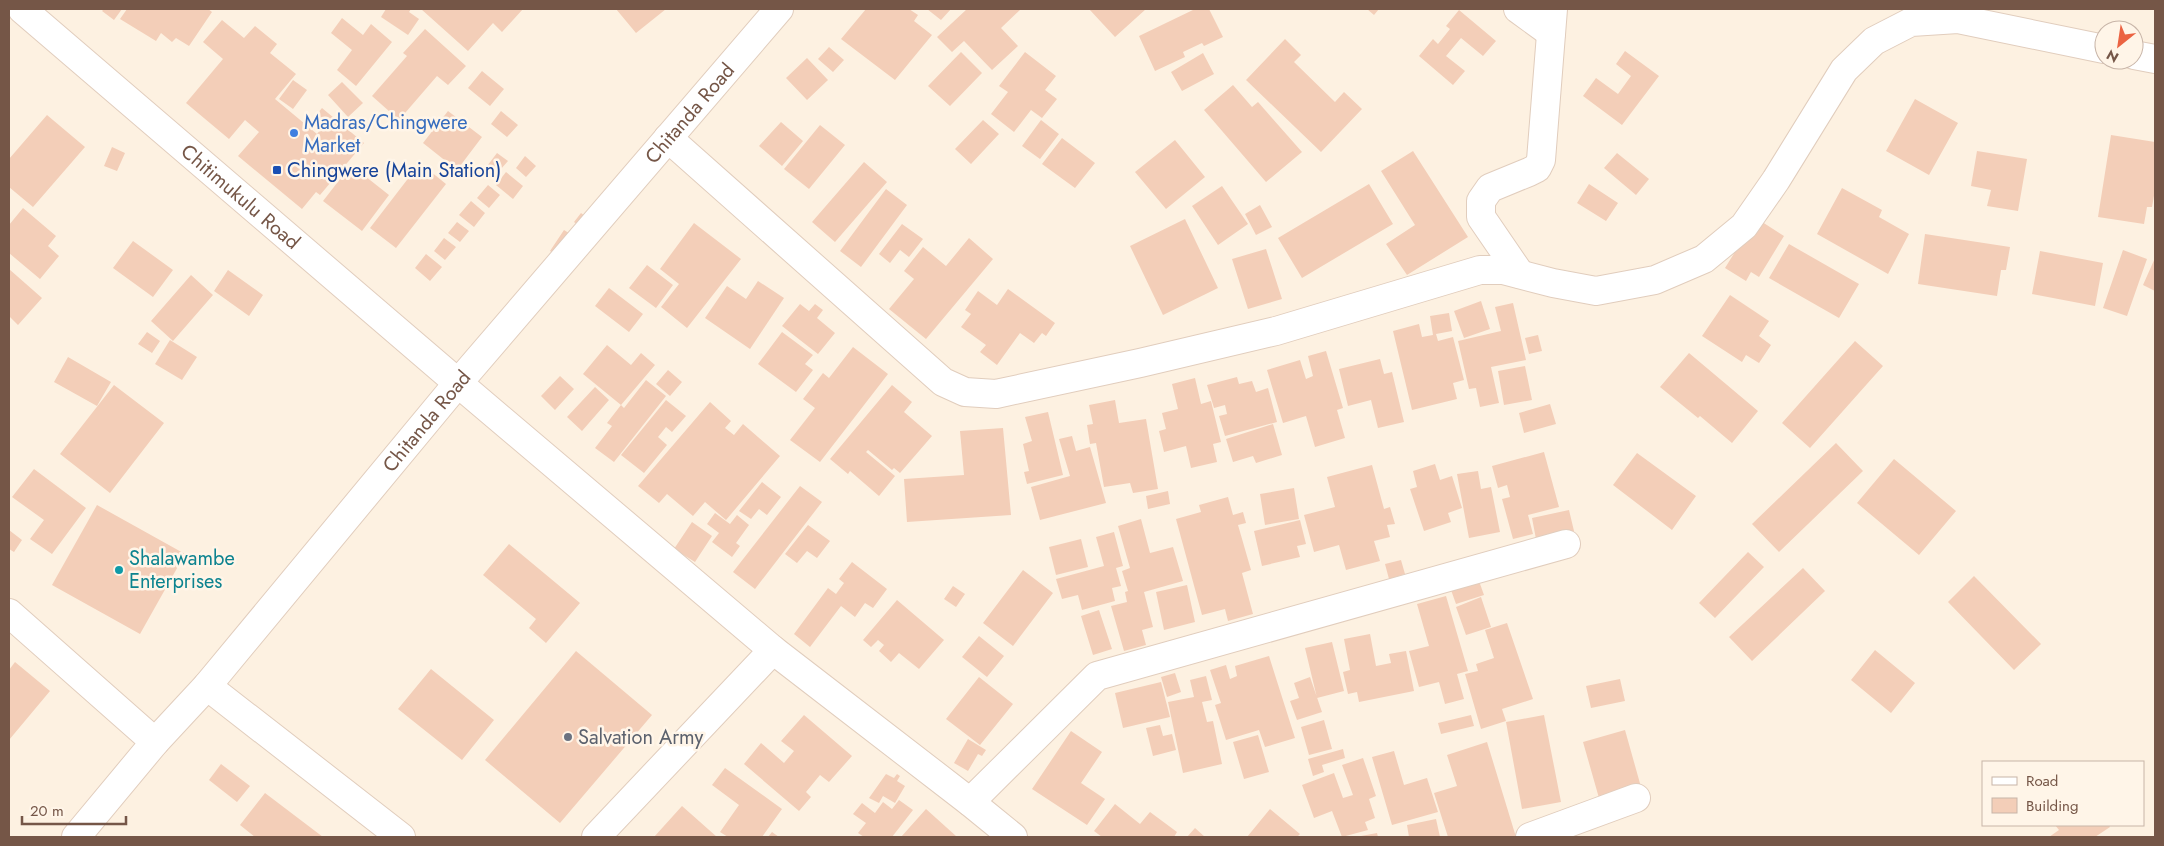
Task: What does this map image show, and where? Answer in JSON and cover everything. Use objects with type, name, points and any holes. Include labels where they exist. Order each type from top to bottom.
[{"type":"street","name":"Chitimukulu Road","points":[[22,9],[773,650],[1013,837]]},
{"type":"street","name":"Chitanda Road","points":[[76,837],[155,742],[207,686],[458,383],[779,9]]},
{"type":"street","points":[[1518,9],[1552,21],[1541,160],[1537,168],[1490,188],[1481,202],[1481,217],[1520,274]]},
{"type":"street","points":[[668,138],[943,382],[965,392],[996,394],[1150,361],[1276,331],[1480,270],[1503,270],[1596,291],[1655,280],[1704,259],[1744,226],[1776,180],[1844,70],[1874,41],[1911,22],[1958,19],[2094,47]]},
{"type":"street","points":[[970,802],[1097,676],[1566,544]]},
{"type":"street","points":[[9,613],[155,742]]},
{"type":"street","points":[[596,837],[773,650]]},
{"type":"street","points":[[207,686],[401,837]]},
{"type":"street","points":[[1530,837],[1636,798]]},
{"type":"building","points":[[104,9],[122,9],[114,20],[102,11]]},
{"type":"building","points":[[127,9],[208,9],[212,12],[189,46],[176,38],[172,42],[161,33],[156,41],[120,19]]},
{"type":"building","points":[[386,9],[411,9],[409,12],[419,19],[408,35],[381,17]]},
{"type":"building","points":[[421,9],[523,9],[502,32],[493,23],[468,51]]},
{"type":"building","points":[[616,9],[666,9],[636,33]]},
{"type":"building","points":[[866,9],[909,9],[918,15],[914,21],[932,35],[895,80],[841,39]]},
{"type":"building","points":[[927,9],[951,9],[941,20]]},
{"type":"building","points":[[967,9],[1021,9],[1001,28],[1018,46],[992,70],[964,41],[952,52],[937,37]]},
{"type":"building","points":[[1089,9],[1146,9],[1115,37]]},
{"type":"building","points":[[1195,9],[1209,9],[1223,37],[1204,46],[1202,43],[1183,52],[1185,57],[1155,71],[1139,36]]},
{"type":"building","points":[[1367,9],[1379,9],[1374,15]]},
{"type":"building","points":[[1459,10],[1496,41],[1483,56],[1461,38],[1446,56],[1465,71],[1453,85],[1419,56],[1433,39],[1438,44],[1450,29],[1446,26]]},
{"type":"building","points":[[342,18],[363,35],[371,24],[392,42],[356,86],[337,70],[352,50],[331,33]]},
{"type":"building","points":[[222,20],[244,38],[255,26],[277,44],[270,53],[296,74],[275,99],[317,134],[323,126],[313,119],[322,108],[364,143],[320,195],[316,192],[302,209],[238,156],[259,132],[245,120],[229,139],[186,103],[223,59],[203,42]]},
{"type":"building","points":[[425,29],[466,66],[448,85],[437,76],[399,120],[372,96],[407,56],[403,53]]},
{"type":"building","points":[[1285,39],[1301,55],[1294,62],[1335,102],[1344,92],[1362,109],[1321,152],[1246,80]]},
{"type":"building","points":[[829,47],[844,60],[833,72],[818,59]]},
{"type":"building","points":[[1625,51],[1659,76],[1622,125],[1583,96],[1596,78],[1618,94],[1631,76],[1616,64]]},
{"type":"building","points":[[961,52],[982,73],[950,106],[928,86]]},
{"type":"building","points":[[1025,52],[1056,76],[1045,90],[1057,99],[1042,118],[1031,110],[1014,132],[991,114],[1008,92],[999,86]]},
{"type":"building","points":[[1203,53],[1214,74],[1182,91],[1171,72]]},
{"type":"building","points":[[807,58],[828,80],[807,100],[786,78]]},
{"type":"building","points":[[482,71],[504,89],[490,106],[468,88]]},
{"type":"building","points":[[293,80],[307,90],[293,109],[279,99]]},
{"type":"building","points":[[342,82],[363,103],[348,117],[328,95]]},
{"type":"building","points":[[1233,85],[1252,107],[1258,102],[1302,152],[1266,182],[1204,110]]},
{"type":"building","points":[[1915,99],[1958,123],[1929,175],[1886,151]]},
{"type":"building","points":[[448,111],[482,137],[457,170],[423,143]]},
{"type":"building","points":[[501,111],[518,125],[507,137],[491,124]]},
{"type":"building","points":[[47,115],[85,147],[33,207],[9,187],[9,159]]},
{"type":"building","points":[[983,120],[999,134],[971,164],[955,149]]},
{"type":"building","points":[[1041,120],[1059,134],[1040,159],[1022,146]]},
{"type":"building","points":[[781,122],[803,141],[782,166],[759,146]]},
{"type":"building","points":[[820,125],[845,145],[809,189],[784,169]]},
{"type":"building","points":[[2111,135],[2155,142],[2155,190],[2152,207],[2147,207],[2144,224],[2098,217]]},
{"type":"building","points":[[1062,138],[1095,163],[1075,188],[1042,164]]},
{"type":"building","points":[[1175,140],[1205,177],[1166,209],[1135,172]]},
{"type":"building","points":[[112,147],[125,153],[117,171],[104,166]]},
{"type":"building","points":[[1413,151],[1468,237],[1407,275],[1386,244],[1415,225],[1381,171]]},
{"type":"building","points":[[1977,151],[2027,159],[2018,211],[1987,206],[1991,190],[1971,186]]},
{"type":"building","points":[[497,153],[508,161],[493,178],[484,170]]},
{"type":"building","points":[[1617,153],[1649,179],[1636,195],[1604,168]]},
{"type":"building","points":[[525,156],[536,166],[526,177],[516,168]]},
{"type":"building","points":[[864,162],[887,182],[835,242],[812,222]]},
{"type":"building","points":[[420,163],[446,184],[396,248],[370,228]]},
{"type":"building","points":[[351,165],[389,195],[362,231],[323,201]]},
{"type":"building","points":[[506,172],[523,186],[513,199],[496,185]]},
{"type":"building","points":[[1369,184],[1393,224],[1302,278],[1278,238]]},
{"type":"building","points":[[1589,184],[1618,203],[1606,221],[1577,203]]},
{"type":"building","points":[[488,185],[500,195],[489,208],[477,198]]},
{"type":"building","points":[[1222,186],[1248,224],[1218,245],[1192,206]]},
{"type":"building","points":[[1842,188],[1882,210],[1879,217],[1909,234],[1888,274],[1817,234]]},
{"type":"building","points":[[886,189],[907,205],[861,267],[840,251]]},
{"type":"building","points":[[471,201],[485,213],[474,227],[459,215]]},
{"type":"building","points":[[1260,205],[1272,227],[1256,235],[1245,214]]},
{"type":"building","points":[[23,208],[56,236],[48,246],[59,256],[40,279],[9,253],[9,225]]},
{"type":"building","points":[[581,213],[591,221],[584,230],[574,222]]},
{"type":"building","points":[[1756,218],[1784,236],[1759,277],[1751,272],[1746,281],[1725,268]]},
{"type":"building","points":[[1185,219],[1218,288],[1163,315],[1130,246]]},
{"type":"building","points":[[457,222],[469,231],[460,242],[448,233]]},
{"type":"building","points":[[694,223],[741,259],[687,328],[661,307],[679,284],[660,269]]},
{"type":"building","points":[[902,224],[923,239],[909,257],[900,250],[890,263],[879,254]]},
{"type":"building","points":[[564,230],[572,235],[559,257],[550,251]]},
{"type":"building","points":[[1925,234],[2010,247],[2006,270],[2001,270],[1997,296],[1918,284]]},
{"type":"building","points":[[444,238],[456,247],[445,260],[434,251]]},
{"type":"building","points":[[969,238],[993,259],[926,339],[889,309],[914,279],[904,271],[923,247],[946,266]]},
{"type":"building","points":[[133,241],[173,270],[153,297],[113,268]]},
{"type":"building","points":[[1789,244],[1859,284],[1839,318],[1769,278]]},
{"type":"building","points":[[1266,249],[1282,299],[1248,309],[1232,259]]},
{"type":"building","points":[[2123,250],[2147,259],[2127,316],[2103,308]]},
{"type":"building","points":[[2040,251],[2103,263],[2095,306],[2032,294]]},
{"type":"building","points":[[426,254],[442,267],[430,281],[415,268]]},
{"type":"building","points":[[2155,258],[2155,291],[2143,285]]},
{"type":"building","points":[[647,265],[673,285],[656,308],[629,288]]},
{"type":"building","points":[[9,269],[42,298],[18,325],[9,316]]},
{"type":"building","points":[[228,270],[263,295],[249,316],[214,291]]},
{"type":"building","points":[[191,275],[213,295],[173,341],[151,321]]},
{"type":"building","points":[[758,281],[784,298],[750,349],[705,318],[727,286],[746,299]]},
{"type":"building","points":[[609,288],[643,314],[629,332],[595,306]]},
{"type":"building","points":[[1008,289],[1055,323],[1046,336],[1042,333],[1034,343],[1020,333],[997,365],[980,352],[986,345],[961,327],[971,314],[965,310],[978,291],[997,305]]},
{"type":"building","points":[[1730,295],[1769,321],[1759,336],[1771,345],[1759,363],[1746,355],[1742,362],[1702,336]]},
{"type":"building","points":[[1481,301],[1490,329],[1464,338],[1454,311]]},
{"type":"building","points":[[1513,303],[1526,360],[1491,367],[1499,403],[1480,407],[1476,388],[1469,389],[1458,341],[1501,331],[1495,307]]},
{"type":"building","points":[[800,304],[809,311],[815,304],[823,310],[817,318],[835,333],[818,354],[782,326]]},
{"type":"building","points":[[1449,313],[1452,331],[1436,334],[1438,341],[1453,337],[1464,380],[1453,383],[1457,399],[1412,410],[1393,331],[1419,324],[1422,337],[1433,335],[1430,316]]},
{"type":"building","points":[[147,332],[160,341],[152,353],[138,344]]},
{"type":"building","points":[[782,332],[813,355],[805,364],[813,370],[796,392],[758,364]]},
{"type":"building","points":[[1538,335],[1542,351],[1529,354],[1525,338]]},
{"type":"building","points":[[170,340],[197,357],[182,380],[155,364]]},
{"type":"building","points":[[1855,341],[1883,366],[1810,448],[1782,423]]},
{"type":"building","points":[[607,345],[631,365],[641,353],[655,365],[621,405],[583,374]]},
{"type":"building","points":[[853,347],[888,374],[820,462],[790,440],[815,408],[803,399],[823,373],[829,378]]},
{"type":"building","points":[[1326,351],[1343,408],[1337,410],[1345,438],[1315,447],[1306,416],[1283,423],[1267,370],[1300,360],[1306,379],[1313,376],[1308,356]]},
{"type":"building","points":[[1689,353],[1758,411],[1732,443],[1700,416],[1698,418],[1660,387]]},
{"type":"building","points":[[68,357],[111,382],[97,406],[54,382]]},
{"type":"building","points":[[1380,359],[1384,374],[1392,372],[1404,422],[1378,428],[1371,400],[1348,406],[1339,369]]},
{"type":"building","points":[[1525,366],[1532,400],[1504,405],[1498,371]]},
{"type":"building","points":[[668,370],[682,382],[670,396],[656,384]]},
{"type":"building","points":[[560,376],[574,389],[555,410],[541,396]]},
{"type":"building","points":[[1237,377],[1239,384],[1252,381],[1256,392],[1268,388],[1277,422],[1225,436],[1219,416],[1227,414],[1225,405],[1214,408],[1207,385]]},
{"type":"building","points":[[1195,378],[1201,404],[1211,401],[1221,442],[1213,444],[1217,462],[1191,468],[1186,446],[1164,452],[1159,431],[1166,429],[1162,413],[1178,409],[1172,384]]},
{"type":"building","points":[[646,380],[666,396],[614,462],[595,448],[612,426],[607,423],[621,405],[624,408]]},
{"type":"building","points":[[114,385],[164,423],[110,493],[60,454]]},
{"type":"building","points":[[892,385],[912,402],[904,412],[932,436],[900,473],[894,468],[892,470],[868,450],[866,452],[895,476],[879,496],[850,471],[848,474],[830,459]]},
{"type":"building","points":[[595,387],[609,400],[582,431],[567,417]]},
{"type":"building","points":[[666,400],[686,416],[672,432],[666,427],[658,437],[667,445],[644,473],[621,455]]},
{"type":"building","points":[[1115,400],[1119,423],[1146,419],[1158,489],[1133,493],[1130,483],[1104,487],[1096,443],[1090,444],[1087,425],[1093,424],[1089,405]]},
{"type":"building","points":[[710,402],[731,421],[725,428],[734,435],[743,424],[780,456],[726,520],[705,502],[693,516],[667,494],[659,503],[638,486]]},
{"type":"building","points":[[1550,404],[1556,424],[1524,433],[1519,413]]},
{"type":"building","points":[[1048,412],[1063,475],[1027,484],[1024,472],[1029,471],[1023,444],[1032,441],[1025,417]]},
{"type":"building","points":[[1273,424],[1282,455],[1256,463],[1253,456],[1233,462],[1226,439]]},
{"type":"building","points":[[1003,428],[1011,515],[907,522],[904,479],[964,475],[960,431]]},
{"type":"building","points":[[1072,436],[1076,451],[1090,447],[1106,503],[1040,520],[1031,487],[1070,476],[1059,439]]},
{"type":"building","points":[[1836,443],[1863,471],[1779,552],[1752,524]]},
{"type":"building","points":[[1544,452],[1559,507],[1528,515],[1533,534],[1513,539],[1502,499],[1510,497],[1507,485],[1498,488],[1492,466]]},
{"type":"building","points":[[1637,453],[1696,496],[1672,530],[1613,485]]},
{"type":"building","points":[[1894,459],[1956,511],[1919,555],[1857,503]]},
{"type":"building","points":[[1435,464],[1440,480],[1452,476],[1462,508],[1448,513],[1451,522],[1424,531],[1410,489],[1417,487],[1413,471]]},
{"type":"building","points":[[1372,465],[1384,509],[1390,507],[1395,524],[1387,525],[1390,537],[1374,541],[1380,561],[1346,570],[1339,545],[1314,552],[1304,515],[1335,507],[1327,477]]},
{"type":"building","points":[[34,469],[86,508],[52,554],[30,539],[44,520],[12,497]]},
{"type":"building","points":[[1478,471],[1481,489],[1491,487],[1500,532],[1469,538],[1457,474]]},
{"type":"building","points":[[762,482],[781,497],[767,515],[759,509],[751,519],[739,511]]},
{"type":"building","points":[[800,486],[822,502],[755,589],[733,572]]},
{"type":"building","points":[[1294,488],[1299,519],[1265,525],[1260,494]]},
{"type":"building","points":[[1168,491],[1170,504],[1148,509],[1146,496]]},
{"type":"building","points":[[1228,497],[1233,515],[1243,512],[1246,523],[1238,525],[1251,570],[1242,573],[1253,614],[1228,621],[1225,609],[1202,615],[1176,519],[1201,512],[1199,505]]},
{"type":"building","name":"Shalawambe Enterprises","points":[[97,505],[185,554],[140,634],[52,585]]},
{"type":"building","points":[[1569,510],[1574,531],[1536,539],[1532,518]]},
{"type":"building","points":[[715,513],[730,524],[737,515],[749,525],[736,543],[740,546],[732,557],[712,542],[719,533],[707,524]]},
{"type":"building","points":[[1141,519],[1150,553],[1173,547],[1183,581],[1144,592],[1153,627],[1142,630],[1146,645],[1124,651],[1111,606],[1127,602],[1125,592],[1128,591],[1122,571],[1130,568],[1118,526]]},
{"type":"building","points":[[1300,520],[1306,544],[1297,546],[1300,557],[1262,566],[1254,531]]},
{"type":"building","points":[[692,522],[712,536],[695,562],[674,549]]},
{"type":"building","points":[[808,525],[830,541],[817,558],[807,551],[797,563],[785,554]]},
{"type":"building","points":[[9,530],[22,540],[14,552],[9,549]]},
{"type":"building","points":[[1114,532],[1123,566],[1116,568],[1121,586],[1112,588],[1115,601],[1082,610],[1078,595],[1062,599],[1056,579],[1104,566],[1096,537]]},
{"type":"building","points":[[1081,539],[1088,567],[1056,575],[1049,547]]},
{"type":"building","points":[[509,544],[580,603],[546,643],[529,628],[536,619],[483,575]]},
{"type":"building","points":[[1748,552],[1764,567],[1715,618],[1699,603]]},
{"type":"building","points":[[1401,560],[1405,574],[1389,579],[1385,564]]},
{"type":"building","points":[[852,562],[887,589],[873,608],[865,603],[855,617],[841,606],[810,647],[794,634],[828,588],[836,594],[844,583],[839,579]]},
{"type":"building","points":[[1803,568],[1825,591],[1752,661],[1729,637]]},
{"type":"building","points":[[1023,570],[1053,593],[1013,646],[983,623]]},
{"type":"building","points":[[1974,576],[2041,644],[2014,670],[1948,602]]},
{"type":"building","points":[[1479,581],[1484,595],[1456,604],[1451,590]]},
{"type":"building","points":[[1187,585],[1195,622],[1164,630],[1156,592]]},
{"type":"building","points":[[953,586],[965,594],[956,607],[944,599]]},
{"type":"building","points":[[1446,596],[1468,671],[1457,674],[1464,699],[1445,704],[1439,682],[1419,687],[1409,651],[1429,646],[1417,604]]},
{"type":"building","points":[[1481,597],[1491,627],[1466,635],[1456,607]]},
{"type":"building","points":[[897,600],[944,640],[919,669],[899,653],[891,662],[879,651],[884,645],[878,640],[871,647],[863,640]]},
{"type":"building","points":[[1099,610],[1112,649],[1093,655],[1081,616]]},
{"type":"building","points":[[1507,623],[1533,699],[1502,709],[1506,721],[1481,729],[1465,674],[1478,671],[1476,664],[1494,658],[1485,630]]},
{"type":"building","points":[[1370,634],[1376,666],[1391,663],[1389,654],[1406,651],[1414,691],[1359,702],[1357,692],[1348,694],[1343,672],[1350,670],[1344,639]]},
{"type":"building","points":[[979,636],[1004,656],[987,677],[962,657]]},
{"type":"building","points":[[1332,642],[1344,691],[1317,698],[1305,648]]},
{"type":"building","points":[[1875,650],[1915,683],[1891,713],[1851,680]]},
{"type":"building","name":"Salvation Army","points":[[576,651],[652,715],[560,823],[485,760]]},
{"type":"building","points":[[1269,656],[1295,738],[1265,747],[1259,730],[1226,740],[1215,705],[1221,703],[1210,670],[1226,665],[1230,679],[1237,676],[1235,666]]},
{"type":"building","points":[[15,662],[50,691],[9,740],[9,670]]},
{"type":"building","points":[[431,669],[494,720],[462,760],[398,709]]},
{"type":"building","points":[[1175,673],[1181,692],[1167,697],[1161,677]]},
{"type":"building","points":[[1206,676],[1212,700],[1202,702],[1207,722],[1213,721],[1222,764],[1183,773],[1168,702],[1194,697],[1190,680]]},
{"type":"building","points":[[979,677],[1013,704],[980,745],[946,719]]},
{"type":"building","points":[[1310,677],[1322,712],[1297,720],[1290,701],[1299,698],[1294,683]]},
{"type":"building","points":[[1620,679],[1625,701],[1591,708],[1586,686]]},
{"type":"building","points":[[1161,682],[1170,717],[1123,728],[1115,693]]},
{"type":"building","points":[[804,715],[852,756],[829,782],[820,775],[806,792],[811,797],[799,811],[744,764],[761,743],[784,763],[794,751],[781,741]]},
{"type":"building","points":[[1471,715],[1474,726],[1441,734],[1438,723]]},
{"type":"building","points":[[1544,715],[1561,802],[1522,809],[1506,722]]},
{"type":"building","points":[[1324,720],[1332,749],[1309,755],[1301,727]]},
{"type":"building","points":[[1160,725],[1163,736],[1172,734],[1176,750],[1153,756],[1146,728]]},
{"type":"building","points":[[1625,730],[1641,787],[1599,798],[1583,742]]},
{"type":"building","points":[[1071,731],[1102,752],[1081,783],[1105,799],[1087,825],[1032,789]]},
{"type":"building","points":[[1258,735],[1269,772],[1244,779],[1233,742]]},
{"type":"building","points":[[968,739],[986,750],[982,756],[978,754],[968,771],[954,763]]},
{"type":"building","points":[[1487,742],[1516,837],[1448,837],[1434,793],[1457,786],[1447,755]]},
{"type":"building","points":[[1343,749],[1345,758],[1322,765],[1324,772],[1313,776],[1308,759]]},
{"type":"building","points":[[1394,751],[1404,785],[1427,778],[1438,812],[1392,825],[1372,757]]},
{"type":"building","points":[[1363,758],[1376,796],[1369,799],[1375,818],[1365,822],[1368,830],[1342,837],[1332,811],[1314,818],[1302,785],[1334,773],[1343,798],[1353,795],[1342,765]]},
{"type":"building","points":[[221,764],[250,786],[237,802],[209,780]]},
{"type":"building","points":[[725,768],[782,809],[762,837],[728,837],[720,832],[739,805],[712,785]]},
{"type":"building","points":[[886,774],[894,778],[897,774],[900,776],[897,781],[905,786],[895,803],[883,796],[879,803],[869,798]]},
{"type":"building","points":[[265,793],[323,837],[255,837],[240,825]]},
{"type":"building","points":[[899,800],[913,810],[892,837],[864,837],[858,833],[866,823],[853,814],[862,803],[875,813],[883,802],[892,809]]},
{"type":"building","points":[[1115,804],[1140,824],[1150,812],[1177,832],[1174,837],[1102,837],[1094,831]]},
{"type":"building","points":[[682,806],[717,837],[654,837]]},
{"type":"building","points":[[926,809],[956,836],[901,837]]},
{"type":"building","points":[[1270,809],[1300,834],[1297,837],[1247,837]]},
{"type":"building","points":[[1436,819],[1440,837],[1409,837],[1407,825]]},
{"type":"building","points":[[2056,826],[2110,827],[2095,837],[2049,837],[2059,830]]},
{"type":"building","points":[[1195,828],[1205,837],[1187,837]]},
{"type":"building","points":[[772,832],[779,837],[768,837]]},
{"type":"building","points":[[1377,833],[1378,837],[1361,837],[1361,836]]},
{"type":"place","name":"Madras/Chingwere Market","points":[[294,133]]},
{"type":"place","name":"Chingwere (Main Station)","points":[[277,170]]},
{"type":"place","name":"Shalawambe Enterprises","points":[[119,570]]},
{"type":"place","name":"Salvation Army","points":[[568,737]]}]
